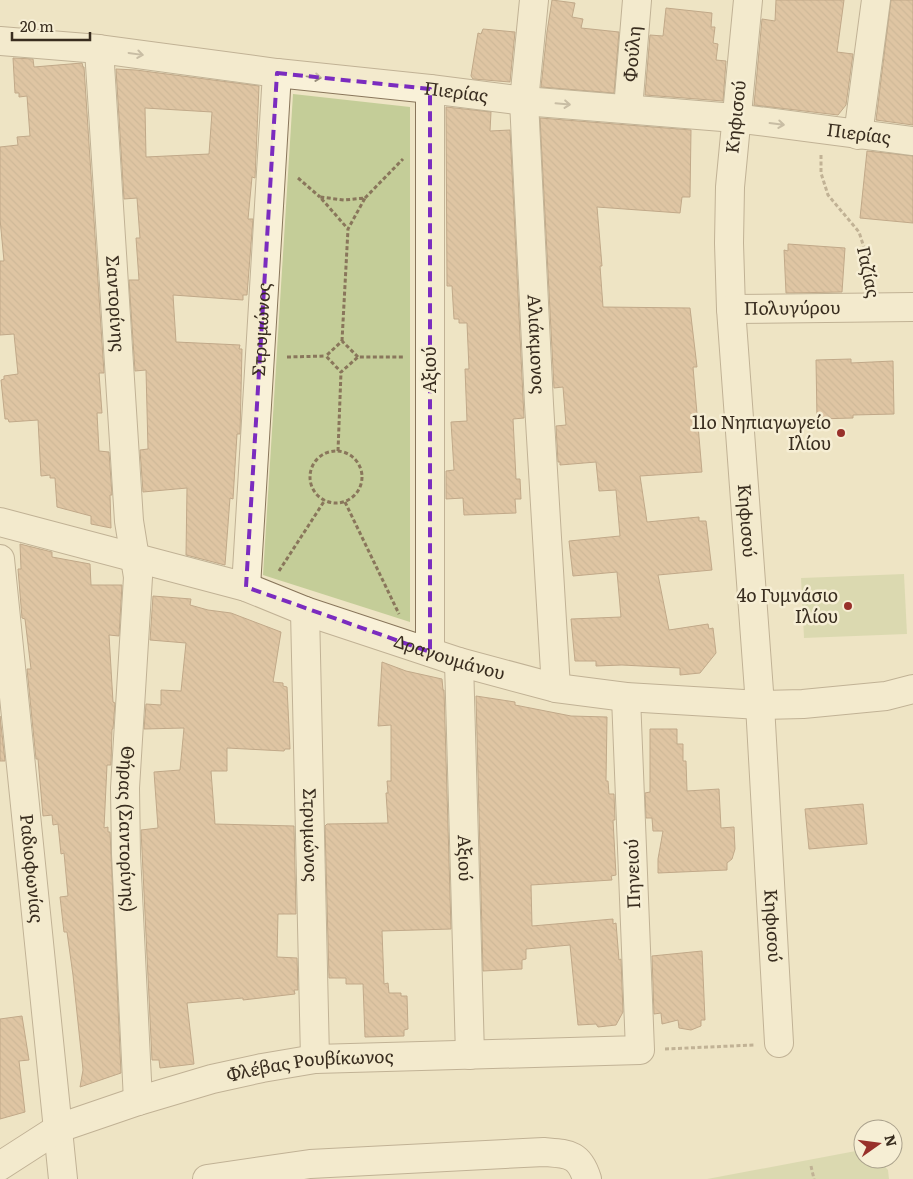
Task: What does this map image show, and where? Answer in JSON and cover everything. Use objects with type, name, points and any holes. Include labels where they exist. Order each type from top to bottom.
[{"type":"street","name":"Αλιάκμονος","points":[[534,0],[524,101],[539,404],[556,688]]},
{"type":"street","name":"Φούλη","points":[[628,109],[637,0]]},
{"type":"street","name":"Κηφισού","points":[[748,0],[735,118],[729,243],[731,309],[760,705],[779,1043]]},
{"type":"street","points":[[858,135],[876,0]]},
{"type":"street","name":"Πιερίας","points":[[0,41],[99,49],[277,73],[524,101],[735,118],[913,141]]},
{"type":"street","name":"Σαντορίνης","points":[[99,49],[129,521],[135,558]]},
{"type":"street","name":"Στρυμώνος","points":[[255,591],[260,357],[277,73]]},
{"type":"street","name":"Αξιού","points":[[422,650],[430,356],[430,89]]},
{"type":"street","name":"Πολυγύρου","points":[[731,309],[913,307]]},
{"type":"street","name":"Δραγουμάνου","points":[[0,522],[255,591],[305,611],[459,662],[556,688],[626,697],[760,705],[803,704],[877,697],[913,689]]},
{"type":"street","name":"Θήρας (Σαντορίνης)","points":[[135,558],[138,578],[125,788],[126,864],[138,1101]]},
{"type":"street","name":"Ραδιοφωνίας","points":[[0,559],[11,774],[59,1128],[63,1179]]},
{"type":"street","name":"Στρυμώνος","points":[[305,611],[315,1059]]},
{"type":"street","name":"Αξιού","points":[[459,662],[470,1056]]},
{"type":"street","name":"Πηνειού","points":[[626,697],[640,1050]]},
{"type":"street","name":"Φλέβας Ρουβίκωνος","points":[[0,1166],[59,1128],[138,1101],[212,1079],[262,1068],[315,1059],[640,1050]]},
{"type":"street","points":[[207,1179],[310,1164],[544,1152],[571,1154],[583,1166],[587,1179]]},
{"type":"path","name":"Γαζίας","points":[[822,129],[820,173],[828,195],[859,232],[867,257],[876,307]]},
{"type":"path","points":[[260,357],[326,356],[342,341],[348,229],[365,198],[430,132]]},
{"type":"path","points":[[348,229],[320,197],[344,200],[365,198]]},
{"type":"path","points":[[342,341],[358,357]]},
{"type":"path","points":[[326,356],[341,372],[338,451]]},
{"type":"path","points":[[341,372],[358,357],[430,356]]},
{"type":"path","points":[[338,451],[348,454],[356,460],[361,468],[362,479],[360,488],[354,496],[345,502],[335,503],[325,500],[317,494],[312,486],[311,475],[313,466],[319,458],[328,452],[338,451]]},
{"type":"path","points":[[255,591],[325,500]]},
{"type":"path","points":[[345,502],[422,650]]},
{"type":"path","points":[[640,1050],[779,1043]]},
{"type":"path","points":[[811,1166],[814,1179]]},
{"type":"highlighted area","points":[[277,73],[430,89],[430,652],[246,587]]},
{"type":"green space","points":[[293,94],[410,107],[410,622],[263,575]]},
{"type":"green space","points":[[904,574],[907,634],[804,638],[801,578]]},
{"type":"green space","points":[[853,1152],[853,1169],[887,1169],[889,1179],[707,1179]]},
{"type":"building","points":[[552,0],[575,3],[572,17],[583,19],[581,28],[619,32],[614,93],[541,87]]},
{"type":"building","points":[[776,0],[844,0],[837,52],[853,54],[846,105],[838,115],[754,105],[762,19],[775,21]]},
{"type":"building","points":[[891,0],[913,0],[913,125],[876,120]]},
{"type":"building","points":[[666,8],[712,13],[711,27],[715,27],[713,43],[718,44],[716,60],[726,61],[723,101],[645,95],[650,35],[663,36]]},
{"type":"building","points":[[483,29],[515,32],[510,82],[473,79],[471,76],[478,33],[481,34]]},
{"type":"building","points":[[13,58],[33,59],[34,67],[82,63],[84,67],[104,373],[99,373],[102,413],[97,413],[99,451],[109,452],[112,495],[110,495],[111,528],[91,524],[91,516],[57,507],[55,478],[50,478],[50,475],[41,476],[38,420],[9,422],[8,419],[5,419],[1,380],[4,379],[4,376],[18,374],[14,334],[0,335],[0,261],[4,261],[0,219],[0,147],[18,145],[17,137],[30,136],[27,96],[19,97],[19,93],[15,93]]},
{"type":"building","points":[[116,69],[259,86],[255,178],[252,177],[248,219],[253,219],[247,295],[243,295],[243,300],[173,295],[176,342],[240,345],[239,349],[242,349],[240,434],[237,434],[233,499],[230,498],[225,565],[186,555],[187,488],[143,492],[140,450],[148,449],[146,370],[135,371],[129,280],[139,280],[136,238],[140,238],[137,198],[124,199]],"holes":[[[145,108],[212,112],[209,154],[146,157]]]},
{"type":"building","points":[[446,107],[491,112],[490,131],[510,130],[524,418],[513,419],[516,479],[520,479],[521,499],[515,499],[516,513],[464,515],[463,498],[446,499],[446,471],[454,470],[451,422],[467,421],[465,369],[469,369],[467,323],[459,323],[459,319],[454,319],[452,286],[447,286]]},
{"type":"building","points":[[540,118],[691,130],[690,197],[682,197],[680,213],[597,207],[603,307],[690,308],[697,367],[693,367],[702,472],[640,476],[647,522],[699,517],[699,521],[706,521],[712,570],[658,575],[669,630],[708,624],[709,629],[713,628],[716,653],[700,673],[680,675],[680,668],[622,665],[596,666],[596,661],[575,661],[571,619],[621,617],[617,572],[573,576],[569,541],[620,536],[616,490],[599,491],[596,462],[560,465],[560,462],[558,462],[556,426],[566,425],[563,387],[554,388]]},
{"type":"building","points":[[867,151],[913,156],[913,223],[860,218]]},
{"type":"building","points":[[788,244],[845,248],[842,292],[786,293],[784,250],[788,251]]},
{"type":"building","points":[[851,359],[851,363],[893,361],[894,414],[853,415],[853,418],[817,419],[816,360]]},
{"type":"building","points":[[20,544],[52,552],[52,557],[90,564],[91,585],[122,585],[119,636],[109,635],[113,702],[115,703],[111,765],[107,765],[104,828],[108,827],[108,832],[110,832],[121,1073],[80,1087],[83,1070],[73,975],[67,932],[64,932],[60,897],[68,896],[64,853],[61,854],[58,824],[53,825],[52,815],[43,816],[27,669],[31,669],[25,619],[22,618],[18,569],[21,569]]},
{"type":"building","points":[[153,596],[191,599],[190,605],[231,613],[281,632],[273,682],[283,683],[283,686],[287,687],[290,749],[285,749],[284,751],[227,748],[227,771],[211,771],[215,824],[294,826],[296,914],[278,914],[277,957],[297,958],[298,990],[294,990],[295,994],[243,1000],[243,998],[187,1003],[194,1064],[160,1068],[159,1060],[152,1060],[141,830],[158,828],[154,772],[180,770],[184,728],[144,729],[146,704],[161,705],[161,690],[181,691],[186,643],[150,640]]},
{"type":"building","points":[[382,662],[406,671],[442,679],[444,690],[451,929],[382,931],[384,984],[388,983],[389,993],[401,993],[401,996],[407,996],[408,1029],[404,1030],[404,1036],[365,1037],[363,984],[346,984],[346,978],[329,978],[325,826],[327,824],[388,823],[386,793],[388,793],[387,781],[391,781],[391,725],[378,726]]},
{"type":"building","points":[[476,696],[515,702],[515,705],[571,716],[607,717],[606,781],[608,781],[609,794],[614,794],[615,820],[613,820],[616,875],[611,876],[612,880],[531,885],[532,926],[613,919],[613,924],[616,923],[619,960],[621,959],[623,1012],[616,1025],[598,1027],[596,1024],[578,1025],[570,945],[526,949],[526,959],[522,960],[522,969],[483,971]]},
{"type":"building","points":[[0,716],[5,761],[0,761]]},
{"type":"building","points":[[650,729],[677,729],[677,744],[683,744],[683,761],[686,761],[687,791],[719,789],[721,828],[734,827],[735,849],[732,859],[727,863],[727,870],[658,873],[658,859],[663,831],[653,831],[652,818],[646,818],[645,793],[650,792]]},
{"type":"building","points":[[863,804],[867,844],[809,849],[805,809]]},
{"type":"building","points":[[702,951],[705,1020],[701,1020],[701,1026],[691,1030],[679,1028],[678,1020],[662,1024],[661,1013],[654,1014],[652,956]]},
{"type":"building","points":[[22,1016],[29,1060],[19,1061],[25,1112],[0,1119],[0,1019]]},
{"type":"place","name":"11ο Νηπιαγωγείο Ιλίου","points":[[841,433]]},
{"type":"place","name":"4ο Γυμνάσιο Ιλίου","points":[[848,606]]}]
